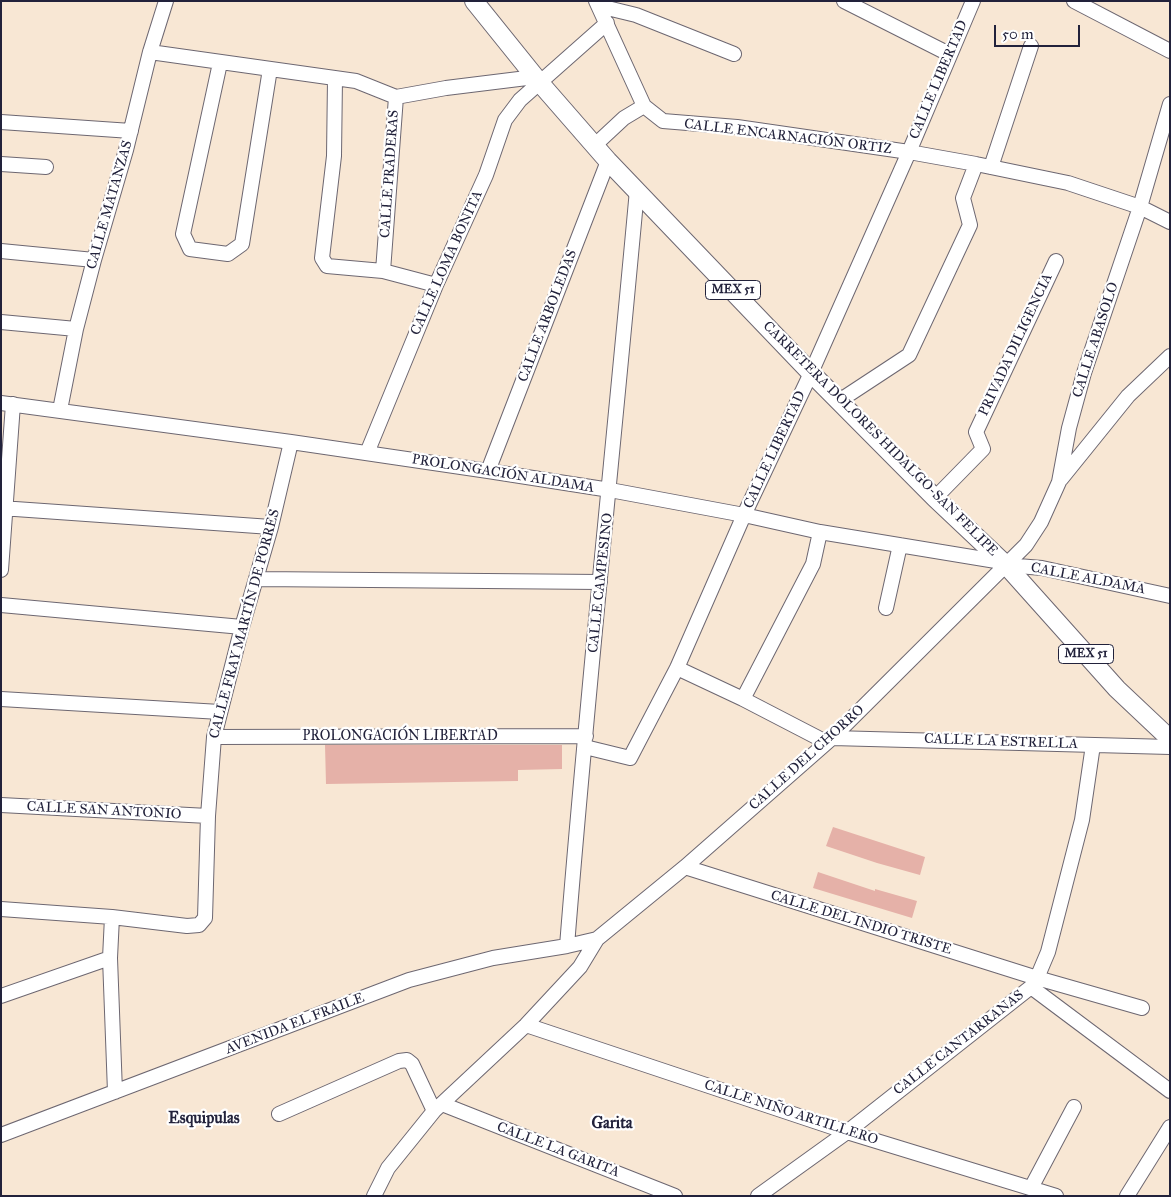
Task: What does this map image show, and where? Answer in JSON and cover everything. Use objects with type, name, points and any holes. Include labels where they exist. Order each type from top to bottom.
[{"type":"main road","name":"CARRETERA DOLORES HIDALGO-SAN FELIPE","points":[[474,1],[537,80],[608,161],[811,373],[935,498],[1004,564],[1116,688],[1170,739]]},
{"type":"street","name":"CALLE MATANZAS","points":[[60,410],[76,329],[131,131],[150,52],[166,1]]},
{"type":"street","points":[[844,1],[949,54]]},
{"type":"street","name":"CALLE LIBERTAD","points":[[630,758],[677,668],[744,515],[811,373],[909,152],[973,1]]},
{"type":"street","points":[[1074,1],[1170,51]]},
{"type":"street","points":[[595,145],[624,118],[644,106],[597,3]]},
{"type":"street","points":[[597,3],[636,15],[734,54]]},
{"type":"street","name":"CALLE LOMA BONITA","points":[[367,453],[436,285],[486,175],[505,120],[537,80],[607,24]]},
{"type":"street","points":[[992,167],[1031,46]]},
{"type":"street","points":[[150,52],[356,81],[396,97]]},
{"type":"street","points":[[220,63],[183,234],[190,249],[228,254],[242,244],[270,70]]},
{"type":"street","points":[[335,79],[334,156],[322,258],[326,266],[384,271],[436,285]]},
{"type":"street","name":"CALLE PRADERAS","points":[[384,271],[396,97],[446,88],[537,80]]},
{"type":"street","name":"CALLE ABASOLO","points":[[1004,564],[1026,545],[1042,522],[1060,482],[1069,428],[1084,373],[1140,207],[1170,104]]},
{"type":"street","name":"CALLE ENCARNACIÓN ORTIZ","points":[[644,106],[664,121],[737,127],[909,152],[1068,183],[1140,207],[1170,222]]},
{"type":"street","points":[[1,122],[131,131]]},
{"type":"street","name":"CALLE ARBOLEDAS","points":[[488,471],[608,161]]},
{"type":"street","points":[[1,164],[46,167]]},
{"type":"street","points":[[839,400],[909,355],[970,226],[963,198],[976,164]]},
{"type":"street","name":"CALLE CAMPESINO","points":[[568,946],[578,818],[637,190]]},
{"type":"street","points":[[1,251],[94,260]]},
{"type":"street","name":"PRIVADA DILIGENCIA","points":[[935,498],[983,449],[976,432],[1056,262]]},
{"type":"street","points":[[1,322],[76,329]]},
{"type":"street","points":[[1060,482],[1128,396],[1170,356]]},
{"type":"street","points":[[1,570],[7,403]]},
{"type":"street","name":"PROLONGACIÓN ALDAMA","points":[[7,403],[291,442],[610,490],[744,515],[820,532],[1004,564]]},
{"type":"street","name":"CALLE FRAY MARTÍN DE PORRES","points":[[112,918],[187,926],[199,925],[205,918],[208,816],[214,737],[242,627],[271,527],[291,442]]},
{"type":"street","points":[[4,508],[271,527]]},
{"type":"street","points":[[743,699],[813,564],[820,532]]},
{"type":"street","points":[[886,608],[900,545]]},
{"type":"street","name":"CALLE ALDAMA","points":[[1004,564],[1042,568],[1170,596]]},
{"type":"street","name":"CALLE DEL CHORRO","points":[[597,939],[684,867],[829,740],[1004,564]]},
{"type":"street","points":[[257,579],[600,582]]},
{"type":"street","points":[[1,605],[242,627]]},
{"type":"street","name":"CALLE LA ESTRELLA","points":[[677,668],[829,740],[1170,747]]},
{"type":"street","points":[[1,699],[220,712]]},
{"type":"street","name":"PROLONGACIÓN LIBERTAD","points":[[214,737],[586,741],[630,758]]},
{"type":"street","name":"CALLE CANTARRANAS","points":[[758,1196],[847,1132],[1034,982],[1048,952],[1082,820],[1094,745]]},
{"type":"street","name":"CALLE SAN ANTONIO","points":[[1,805],[208,816]]},
{"type":"street","name":"CALLE DEL INDIO TRISTE","points":[[684,867],[1034,982],[1170,1091]]},
{"type":"street","points":[[1,909],[112,918],[110,958],[115,1092]]},
{"type":"street","points":[[374,1196],[388,1168],[438,1108],[526,1025],[580,967],[597,939]]},
{"type":"street","name":"AVENIDA EL FRAILE","points":[[1,1135],[409,980],[493,958],[568,946],[597,939]]},
{"type":"street","points":[[2,991],[110,958]]},
{"type":"street","points":[[1034,982],[1142,1008]]},
{"type":"street","name":"CALLE NIÑO ARTILLERO","points":[[526,1025],[847,1132],[1056,1196]]},
{"type":"street","points":[[279,1114],[399,1061],[407,1060],[412,1064],[438,1108]]},
{"type":"street","points":[[1031,1188],[1074,1106]]},
{"type":"street","name":"CALLE LA GARITA","points":[[438,1108],[675,1196]]},
{"type":"street","points":[[1128,1196],[1170,1127]]},
{"type":"building","points":[[325,745],[562,745],[562,769],[518,770],[518,781],[326,784]]},
{"type":"building","points":[[833,827],[925,857],[920,875],[826,846]]},
{"type":"building","points":[[818,872],[875,891],[875,889],[917,901],[912,918],[813,888]]},
{"type":"district","name":"Esquipulas","points":[[204,1119]]},
{"type":"district","name":"Garita","points":[[612,1124]]}]
